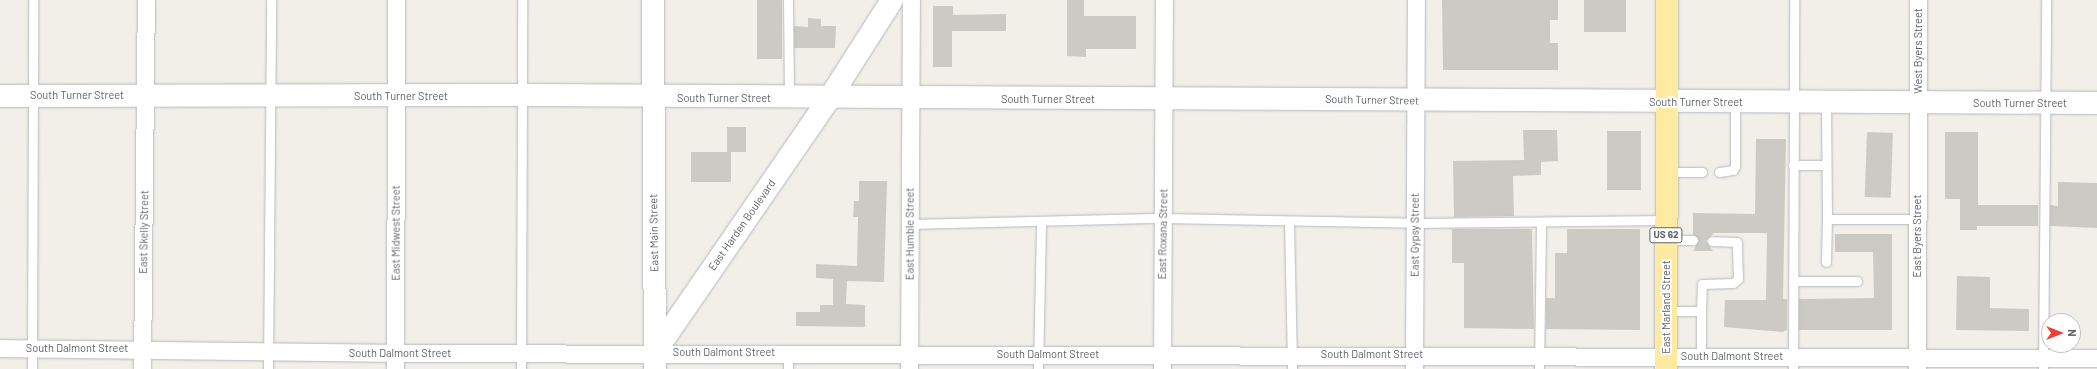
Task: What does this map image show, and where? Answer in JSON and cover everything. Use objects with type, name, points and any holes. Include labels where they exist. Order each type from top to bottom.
[{"type":"highway","name":"US 62","points":[[1667,0],[1667,102]]},
{"type":"highway","name":"East Marland Street","points":[[1666,362],[1667,102]]},
{"type":"main road","name":"East Main Street","points":[[653,0],[652,98],[655,360]]},
{"type":"main road","name":"East Harden Boulevard","points":[[655,360],[829,99],[892,0]]},
{"type":"main road","name":"South Turner Street","points":[[0,96],[146,95],[396,97],[523,95],[652,98],[829,99],[1164,98],[1416,101],[2097,103]]},
{"type":"street","name":"East Skelly Street","points":[[142,369],[146,0]]},
{"type":"street","name":"East Midwest Street","points":[[395,361],[396,0]]},
{"type":"street","name":"East Humble Street","points":[[909,362],[910,0]]},
{"type":"street","name":"East Roxana Street","points":[[1162,361],[1164,0]]},
{"type":"street","name":"East Gypsy Street","points":[[1414,362],[1416,0]]},
{"type":"street","name":"West Byers Street","points":[[1918,0],[1918,103]]},
{"type":"street","name":"East Byers Street","points":[[1917,363],[1918,103]]},
{"type":"street","name":"South Dalmont Street","points":[[0,348],[142,348],[268,351],[395,361],[655,360],[909,362],[1666,362],[1701,356],[1793,362],[2043,363],[2097,358]]},
{"type":"lane","points":[[32,369],[33,0]]},
{"type":"lane","points":[[268,369],[271,0]]},
{"type":"lane","points":[[521,361],[523,95],[522,0]]},
{"type":"lane","points":[[788,0],[789,98]]},
{"type":"lane","points":[[1793,362],[1794,0]]},
{"type":"lane","points":[[2043,363],[2047,103],[2046,0]]},
{"type":"lane","points":[[1719,172],[1733,170],[1735,166],[1735,102]]},
{"type":"lane","points":[[1826,102],[1826,262]]},
{"type":"lane","points":[[1793,165],[1826,165]]},
{"type":"lane","points":[[1666,172],[1702,172]]},
{"type":"lane","points":[[910,224],[1163,218],[1415,223],[1541,222],[1666,230],[1694,240]]},
{"type":"lane","points":[[1827,219],[1918,219]]},
{"type":"lane","points":[[1038,362],[1041,221]]},
{"type":"lane","points":[[1289,221],[1292,362]]},
{"type":"lane","points":[[1539,362],[1541,222]]},
{"type":"lane","points":[[1701,356],[1702,284],[1734,283],[1738,279],[1737,242],[1712,241]]},
{"type":"lane","points":[[1793,281],[1857,281]]},
{"type":"lane","points":[[1666,311],[1701,311]]},
{"type":"building","points":[[757,0],[782,0],[782,59],[757,59]]},
{"type":"building","points":[[1067,0],[1084,0],[1084,16],[1136,16],[1136,49],[1086,49],[1086,57],[1067,56]]},
{"type":"building","points":[[1442,0],[1558,0],[1558,20],[1550,20],[1550,43],[1558,43],[1558,70],[1443,70]]},
{"type":"building","points":[[1584,0],[1626,0],[1626,32],[1584,32]]},
{"type":"building","points":[[933,6],[953,6],[953,15],[1006,14],[1006,31],[952,31],[952,67],[933,67]]},
{"type":"building","points":[[808,18],[821,19],[821,26],[836,26],[835,48],[794,48],[794,26],[808,27]]},
{"type":"building","points":[[727,127],[746,127],[746,152],[727,152]]},
{"type":"building","points":[[1523,130],[1557,130],[1558,161],[1541,162],[1541,175],[1513,176],[1514,216],[1454,217],[1453,161],[1524,160]]},
{"type":"building","points":[[1607,131],[1641,131],[1641,190],[1607,190]]},
{"type":"building","points":[[1867,132],[1893,133],[1891,198],[1865,197]]},
{"type":"building","points":[[1945,132],[1978,132],[1978,205],[2038,205],[2038,226],[1977,226],[1977,230],[1960,230],[1960,199],[1945,199]]},
{"type":"building","points":[[1756,139],[1786,139],[1783,299],[1787,299],[1787,330],[1782,332],[1724,327],[1725,300],[1766,300],[1767,233],[1714,233],[1706,241],[1713,251],[1693,251],[1699,240],[1693,234],[1693,213],[1755,214]]},
{"type":"building","points":[[691,152],[731,152],[731,182],[691,182]]},
{"type":"building","points":[[859,181],[887,181],[884,282],[847,281],[846,304],[865,305],[865,327],[796,326],[796,312],[820,312],[820,305],[833,305],[833,279],[816,278],[816,264],[857,266],[858,217],[853,217],[854,201],[859,201]]},
{"type":"building","points":[[2058,182],[2097,183],[2097,228],[2050,226],[2050,205],[2058,206]]},
{"type":"building","points":[[1452,229],[1532,229],[1534,329],[1464,328],[1464,263],[1452,263]]},
{"type":"building","points":[[1567,229],[1640,229],[1640,330],[1546,329],[1546,298],[1555,298],[1555,253],[1567,253]]},
{"type":"building","points":[[1835,234],[1892,234],[1892,330],[1799,330],[1799,299],[1874,298],[1873,252],[1835,252]]},
{"type":"building","points":[[1957,276],[1990,277],[1990,308],[2029,309],[2029,331],[1956,330]]}]
